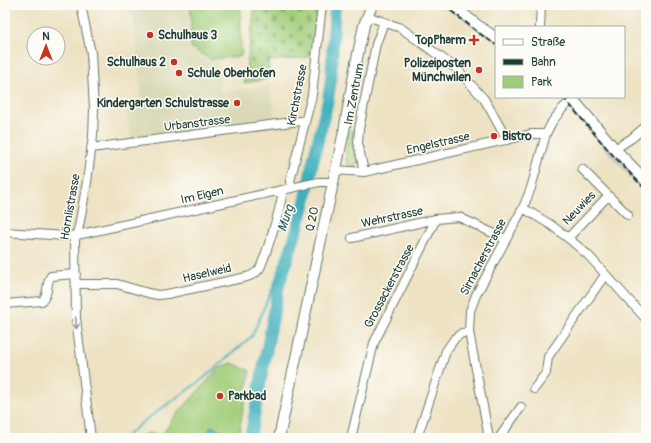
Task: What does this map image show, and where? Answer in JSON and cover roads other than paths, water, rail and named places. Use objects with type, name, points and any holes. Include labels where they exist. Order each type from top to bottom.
[{"type":"main road","name":"Q 20","points":[[279,438],[336,170],[355,68],[367,16],[372,5]]},
{"type":"main road","points":[[453,5],[477,26],[495,37]]},
{"type":"main road","points":[[572,98],[615,149],[646,181]]},
{"type":"street","name":"Hörnlistrasse","points":[[81,5],[88,37],[94,110],[92,148],[84,202],[75,240],[77,330],[91,438]]},
{"type":"street","name":"Kirchstrasse","points":[[291,188],[290,182],[315,77],[322,5]]},
{"type":"street","points":[[540,26],[542,5]]},
{"type":"street","points":[[367,16],[401,28],[457,69],[484,99],[506,140]]},
{"type":"street","name":"Im Zentrum","points":[[364,172],[358,143],[359,130],[376,44],[384,22]]},
{"type":"street","name":"Sirnacherstrasse","points":[[490,438],[469,332],[468,322],[472,303],[523,208],[531,188],[546,134],[554,118],[572,98]]},
{"type":"street","name":"Urbanstrasse","points":[[92,148],[300,121],[305,122]]},
{"type":"street","points":[[615,149],[632,138],[646,126]]},
{"type":"street","name":"Engelstrasse","points":[[336,170],[364,172],[506,140],[536,134],[546,134]]},
{"type":"street","name":"Neuwies","points":[[582,169],[628,215]]},
{"type":"street","name":"Im Eigen","points":[[5,232],[66,236],[77,235],[302,185],[319,182],[333,182]]},
{"type":"street","name":"Haselweid","points":[[76,284],[117,284],[148,293],[167,294],[255,274],[262,262],[276,219],[282,199],[282,190]]},
{"type":"street","name":"Neuwies","points":[[568,238],[608,196]]},
{"type":"street","points":[[523,208],[551,225],[588,255],[646,319]]},
{"type":"street","points":[[436,219],[459,217],[505,239]]},
{"type":"street","name":"Wehrstrasse","points":[[352,238],[436,219]]},
{"type":"street","name":"Grossackerstrasse","points":[[351,438],[374,343],[436,219]]},
{"type":"street","points":[[5,304],[42,301],[46,297],[48,279],[51,276],[76,274]]},
{"type":"street","points":[[534,389],[546,373],[548,357],[605,275]]},
{"type":"street","points":[[417,438],[446,351],[458,335],[469,332]]},
{"type":"street","points":[[499,438],[521,407]]},
{"type":"water","points":[[211,426],[230,434],[231,438],[206,438]]},
{"type":"waterway","name":"Murg","points":[[250,438],[279,285],[306,198],[313,161],[328,100],[331,79],[335,5]]},
{"type":"waterway","points":[[124,438],[144,421],[203,379],[252,336],[272,289],[278,287]]},
{"type":"railway","points":[[444,5],[495,44]]},
{"type":"railway","points":[[564,98],[610,152],[646,190]]},
{"type":"place","name":"Schulhaus 3","points":[[150,35]]},
{"type":"place","name":"TopPharm","points":[[474,40]]},
{"type":"place","name":"Schulhaus 2","points":[[174,62]]},
{"type":"place","name":"Polizeiposten Münchwilen","points":[[479,70]]},
{"type":"place","name":"Schule Oberhofen","points":[[179,73]]},
{"type":"place","name":"Kindergarten Schulstrasse","points":[[237,103]]},
{"type":"place","name":"Bistro","points":[[494,136]]},
{"type":"place","name":"Parkbad","points":[[220,396]]}]
